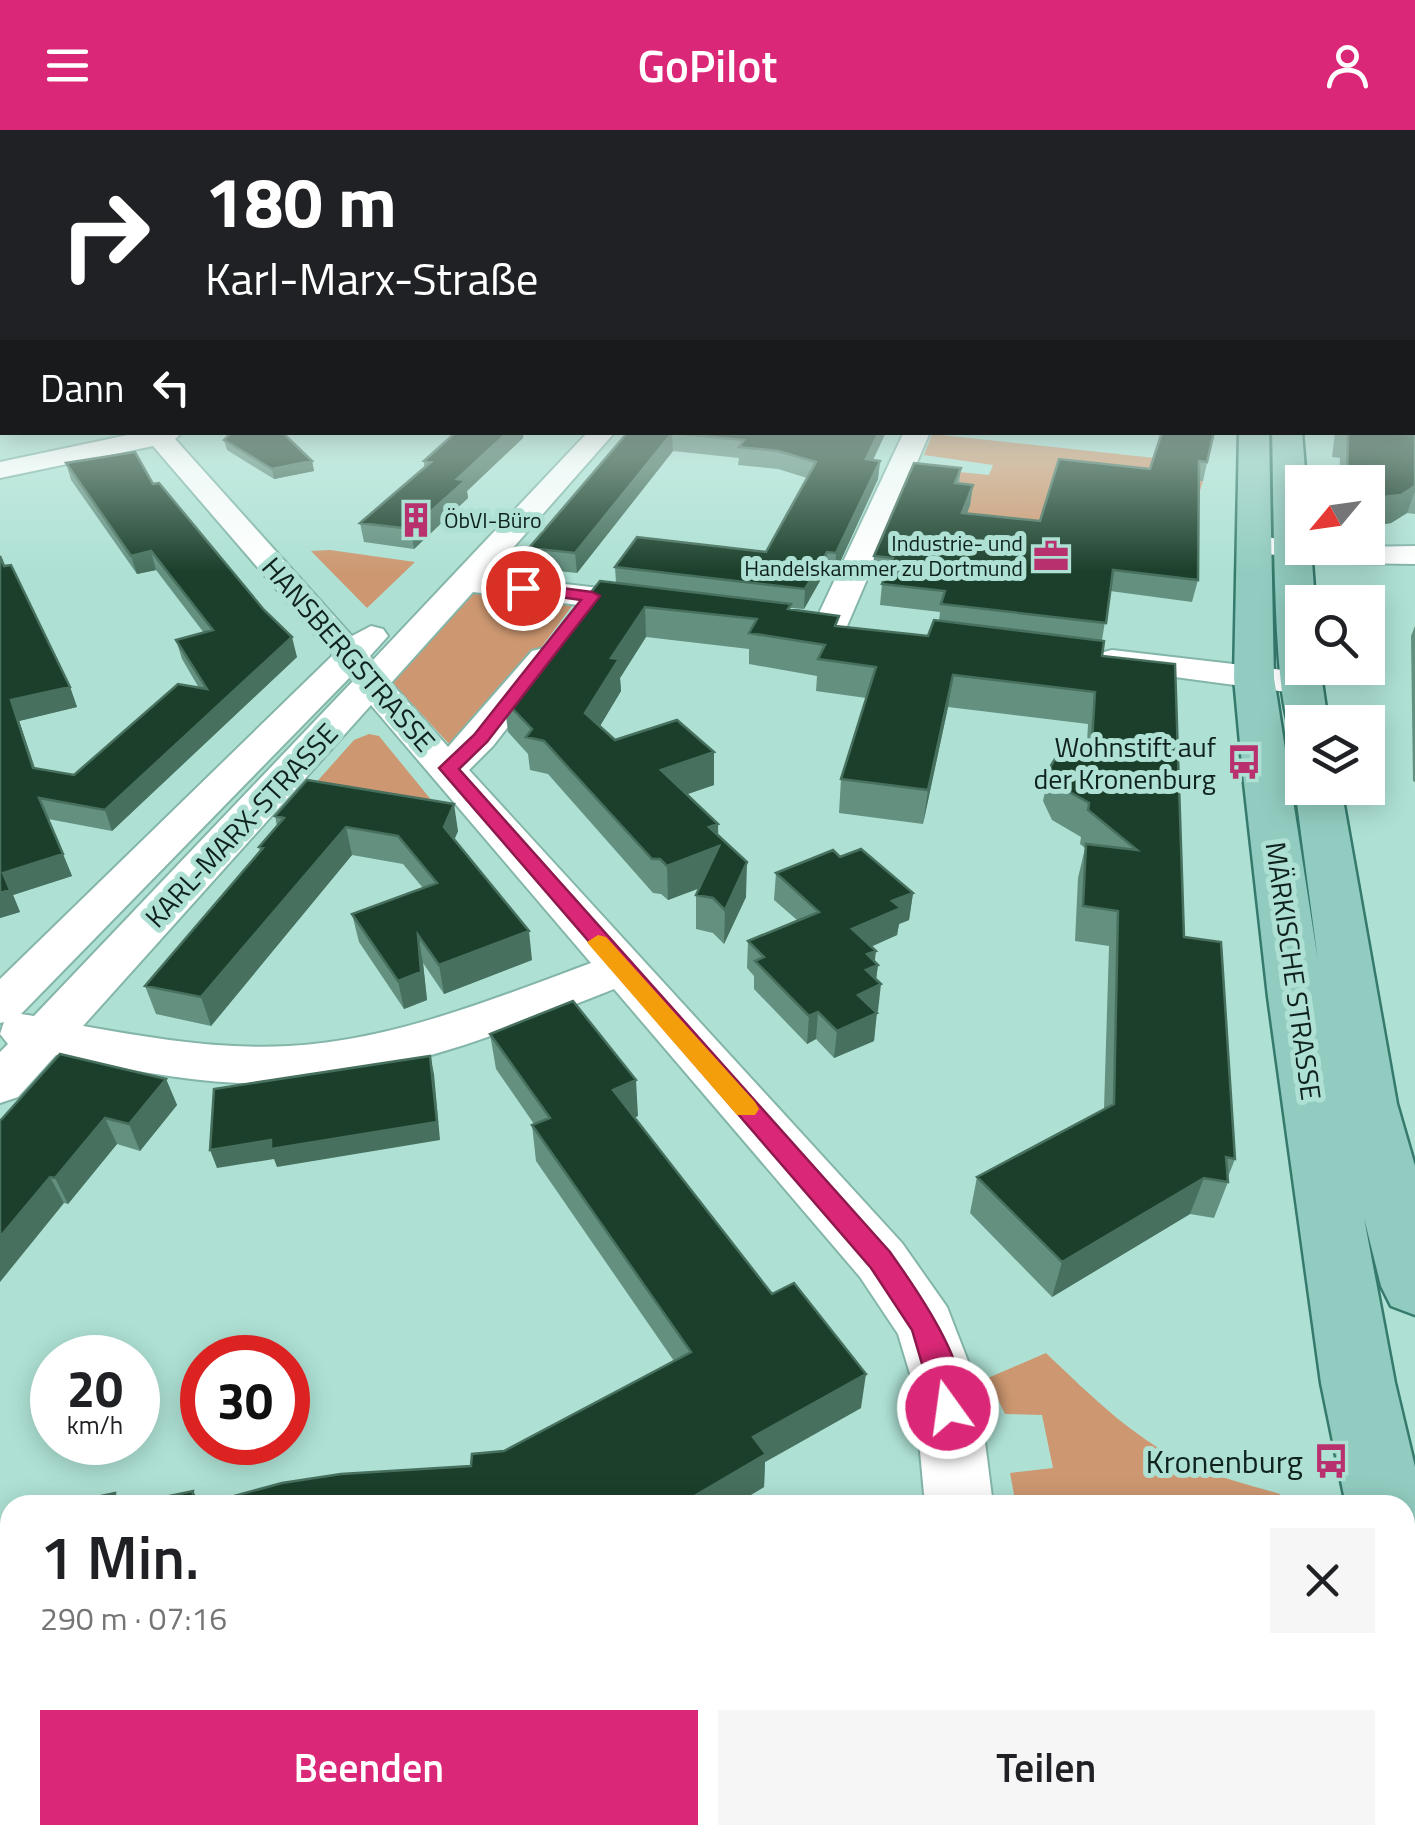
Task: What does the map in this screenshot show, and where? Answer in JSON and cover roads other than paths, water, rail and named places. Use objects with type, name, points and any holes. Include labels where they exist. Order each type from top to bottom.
[{"type":"main road","name":"MÄRKISCHE STRASSE","points":[[1254,435],[1252,545],[1288,694]]},
{"type":"main road","name":"MÄRKISCHE STRASSE","points":[[1287,435],[1289,465]]},
{"type":"main road","name":"MÄRKISCHE STRASSE","points":[[1292,565],[1288,694],[1305,1055],[1358,1383],[1383,1495]]},
{"type":"main road","name":"MÄRKISCHE STRASSE","points":[[1321,805],[1368,1104],[1415,1286]]},
{"type":"street","name":"HANSBERGSTRASSE","points":[[165,435],[362,669],[880,1260],[925,1325],[946,1387],[958,1495]]},
{"type":"street","points":[[0,470],[165,435]]},
{"type":"street","name":"KARL-MARX-STRASSE","points":[[0,1084],[23,1031],[362,669],[566,435]]},
{"type":"street","name":"KARL-MARX-STRASSE","points":[[0,1007],[362,669],[464,581],[599,435]]},
{"type":"street","points":[[830,626],[916,435]]},
{"type":"street","points":[[1252,545],[1285,549]]},
{"type":"street","points":[[1385,554],[1415,555]]},
{"type":"street","points":[[464,581],[671,606]]},
{"type":"street","points":[[449,768],[480,738],[592,596]]},
{"type":"street","points":[[790,621],[867,631]]},
{"type":"street","points":[[1081,657],[1288,694]]},
{"type":"street","points":[[23,1031],[193,1061],[244,1065],[302,1060],[400,1046],[520,1008],[622,968]]},
{"type":"place","name":"ÖbVI-Büro","points":[[416,520]]},
{"type":"place","name":"Industrie- und Handelskammer zu Dortmund","points":[[1051,556]]},
{"type":"place","name":"Wohnstift auf der Kronenburg","points":[[1244,762]]},
{"type":"place","name":"Kronenburg","points":[[1331,1461]]}]
